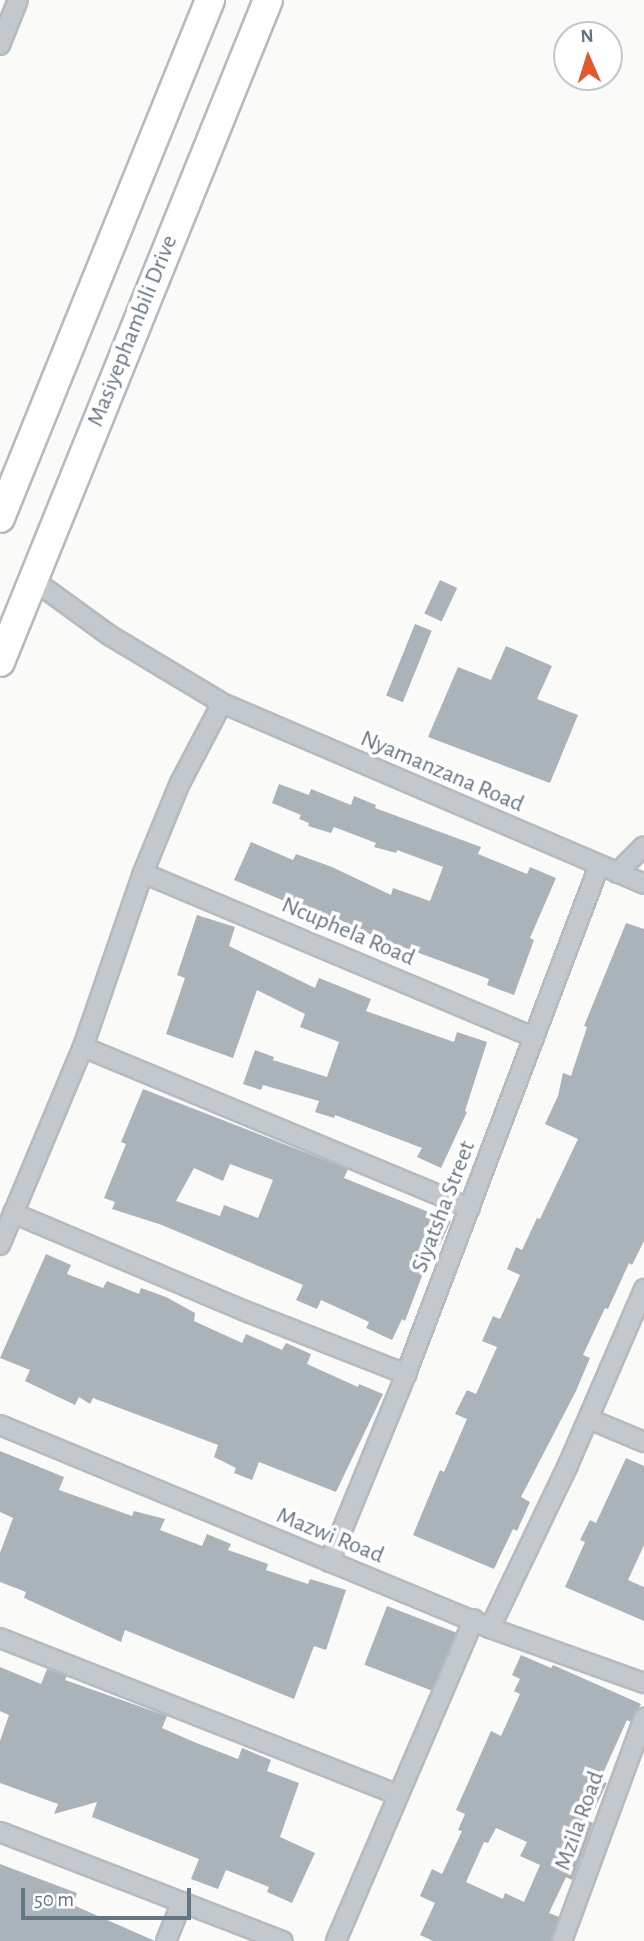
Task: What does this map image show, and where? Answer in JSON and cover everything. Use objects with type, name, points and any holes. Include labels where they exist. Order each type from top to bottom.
[{"type":"main road","points":[[0,518],[210,0]]},
{"type":"main road","name":"Masiyephambili Drive","points":[[0,662],[268,0]]},
{"type":"street","points":[[0,45],[18,0]]},
{"type":"street","name":"Nyamanzana Road","points":[[32,579],[109,635],[222,703],[644,884]]},
{"type":"street","points":[[0,1245],[83,1047],[143,873],[180,783],[222,703]]},
{"type":"street","points":[[617,873],[644,845]]},
{"type":"street","name":"Siyatsha Street","points":[[329,1562],[406,1374],[599,866]]},
{"type":"street","name":"Ncuphela Road","points":[[143,873],[534,1037]]},
{"type":"street","points":[[83,1047],[470,1208]]},
{"type":"street","points":[[13,1213],[250,1313],[406,1374]]},
{"type":"street","points":[[490,1628],[589,1419],[644,1289]]},
{"type":"street","points":[[589,1419],[644,1443]]},
{"type":"street","name":"Mazwi Road","points":[[0,1425],[329,1562],[474,1619],[490,1628],[644,1683]]},
{"type":"street","points":[[336,1941],[474,1619]]},
{"type":"street","points":[[0,1638],[398,1795]]},
{"type":"street","name":"Mzila Road","points":[[562,1941],[644,1717]]},
{"type":"street","points":[[0,1832],[283,1941]]},
{"type":"street","points":[[166,1941],[182,1902]]},
{"type":"building","points":[[440,580],[457,588],[442,622],[424,614]]},
{"type":"building","points":[[415,624],[432,631],[403,702],[386,695]]},
{"type":"building","points":[[506,646],[552,666],[537,699],[578,715],[550,783],[428,737],[458,667],[491,680]]},
{"type":"building","points":[[279,784],[309,795],[311,789],[351,805],[354,796],[376,805],[375,808],[481,847],[478,854],[527,874],[530,867],[556,878],[530,938],[534,940],[514,995],[487,985],[489,979],[376,937],[334,917],[332,921],[234,880],[251,842],[293,860],[296,854],[332,867],[391,895],[393,888],[430,901],[443,867],[397,850],[396,853],[374,847],[376,843],[334,827],[331,833],[308,826],[309,823],[299,819],[301,815],[272,803]]},
{"type":"building","points":[[197,915],[235,927],[229,946],[315,988],[319,978],[371,999],[366,1011],[454,1042],[457,1032],[487,1042],[465,1111],[467,1112],[441,1168],[417,1157],[422,1148],[335,1115],[334,1118],[315,1112],[319,1101],[263,1085],[261,1090],[243,1084],[255,1050],[274,1057],[273,1060],[327,1077],[339,1042],[300,1027],[305,1014],[257,990],[233,1058],[166,1034],[185,978],[177,975]]},
{"type":"building","points":[[626,923],[644,929],[644,1241],[632,1265],[629,1263],[583,1355],[590,1358],[576,1391],[521,1497],[530,1502],[517,1531],[513,1529],[494,1569],[413,1535],[440,1470],[444,1472],[467,1419],[455,1414],[467,1390],[476,1394],[497,1347],[482,1341],[493,1316],[500,1319],[520,1275],[507,1269],[516,1247],[522,1250],[537,1218],[540,1219],[578,1139],[545,1124],[558,1096],[563,1073],[571,1076],[587,1027],[584,1026]]},
{"type":"building","points":[[143,1089],[348,1169],[344,1178],[451,1221],[440,1245],[428,1260],[405,1321],[402,1319],[392,1340],[366,1328],[369,1322],[321,1300],[317,1309],[296,1300],[303,1285],[162,1225],[112,1209],[115,1202],[104,1198],[126,1144],[121,1142]],"holes":[[[230,1164],[273,1180],[258,1218],[224,1205],[220,1216],[176,1201],[194,1168],[223,1181]]]},
{"type":"building","points":[[46,1254],[71,1265],[67,1274],[103,1288],[107,1281],[139,1294],[141,1288],[166,1297],[195,1313],[194,1321],[242,1343],[246,1334],[282,1350],[286,1343],[311,1354],[307,1364],[358,1387],[359,1384],[383,1394],[336,1492],[259,1462],[252,1480],[234,1473],[236,1468],[214,1457],[218,1445],[93,1398],[90,1404],[79,1397],[75,1405],[25,1381],[30,1370],[0,1358]]},
{"type":"building","points":[[0,1451],[64,1477],[59,1490],[132,1516],[134,1511],[165,1519],[160,1530],[202,1546],[207,1534],[231,1544],[228,1550],[268,1564],[266,1570],[308,1584],[310,1579],[346,1590],[326,1650],[314,1646],[294,1699],[125,1630],[121,1642],[24,1598],[26,1592],[0,1582],[0,1553],[13,1518],[0,1512]]},
{"type":"building","points":[[626,1458],[644,1466],[644,1545],[628,1580],[644,1587],[644,1621],[565,1587],[585,1542],[580,1540],[590,1520],[596,1523]]},
{"type":"building","points":[[387,1606],[456,1633],[434,1691],[364,1665]]},
{"type":"building","points":[[521,1655],[551,1668],[553,1665],[641,1704],[631,1722],[627,1720],[600,1780],[607,1783],[589,1821],[593,1823],[572,1880],[566,1877],[549,1913],[559,1917],[551,1941],[433,1941],[420,1935],[435,1903],[420,1896],[432,1869],[442,1874],[462,1831],[458,1830],[465,1814],[456,1810],[491,1731],[501,1736],[520,1694],[514,1691],[520,1679],[512,1675]],"holes":[[[496,1828],[527,1842],[520,1856],[540,1865],[524,1902],[505,1893],[503,1899],[466,1882],[484,1842],[488,1843]]]},
{"type":"building","points":[[0,1667],[41,1684],[47,1669],[67,1676],[65,1680],[167,1716],[162,1728],[194,1742],[238,1759],[242,1748],[271,1760],[267,1771],[299,1783],[280,1837],[315,1853],[292,1903],[267,1892],[269,1887],[226,1870],[218,1889],[191,1879],[199,1859],[92,1817],[97,1802],[54,1814],[58,1804],[0,1783],[0,1741],[9,1715],[0,1711]]},
{"type":"building","points":[[0,1864],[77,1893],[73,1905],[155,1941],[0,1941]]}]
